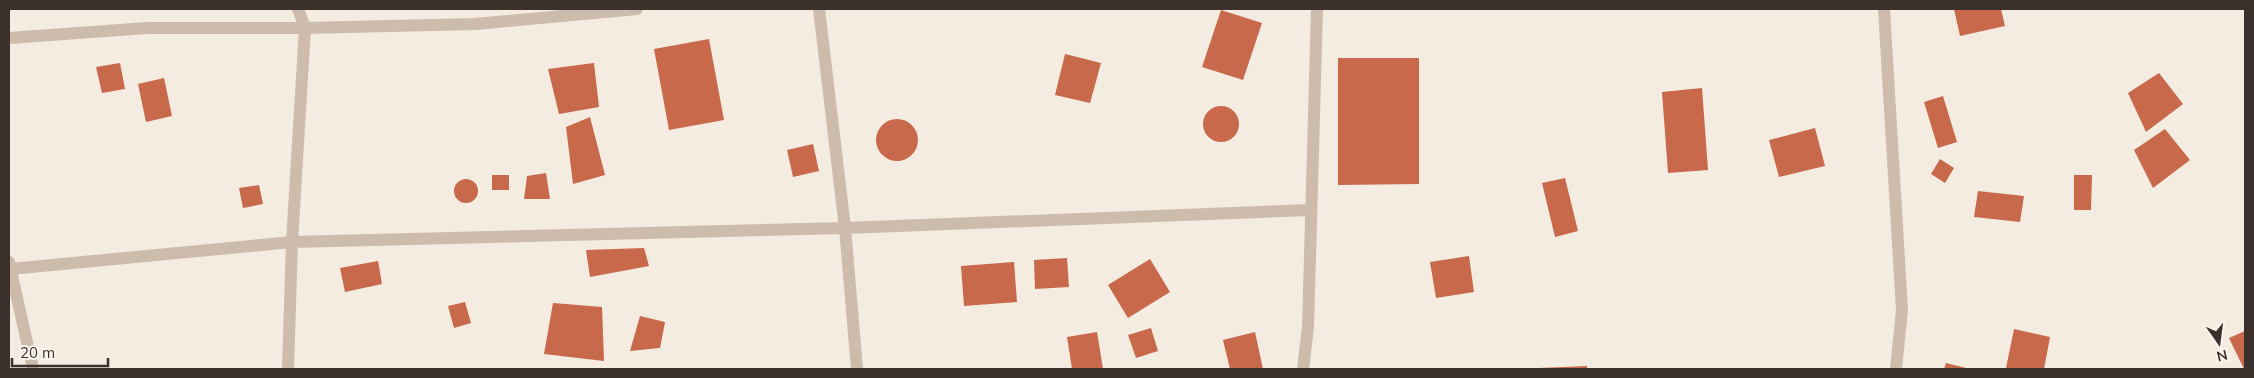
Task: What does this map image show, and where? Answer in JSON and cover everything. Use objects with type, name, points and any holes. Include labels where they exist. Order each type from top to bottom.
[{"type":"street","points":[[288,369],[292,242],[305,28],[298,9]]},
{"type":"street","points":[[9,38],[147,28],[305,28],[474,24],[637,9]]},
{"type":"street","points":[[819,9],[845,228],[857,369]]},
{"type":"street","points":[[1303,369],[1308,327],[1317,9]]},
{"type":"street","points":[[1884,9],[1902,310],[1896,369]]},
{"type":"street","points":[[33,369],[9,265],[292,242],[845,228],[1311,210]]},
{"type":"building","points":[[1954,9],[2001,9],[2005,26],[1960,36]]},
{"type":"building","points":[[1221,10],[1262,23],[1243,80],[1202,67]]},
{"type":"building","points":[[709,39],[724,120],[669,130],[654,49]]},
{"type":"building","points":[[1065,54],[1101,63],[1090,103],[1055,95]]},
{"type":"building","points":[[1338,58],[1419,58],[1419,184],[1338,185]]},
{"type":"building","points":[[120,63],[125,89],[102,93],[96,67]]},
{"type":"building","points":[[594,63],[599,107],[559,114],[548,69]]},
{"type":"building","points":[[2159,73],[2183,104],[2146,132],[2128,93]]},
{"type":"building","points":[[164,78],[172,116],[146,122],[138,84]]},
{"type":"building","points":[[1702,88],[1708,170],[1668,173],[1662,92]]},
{"type":"building","points":[[1943,96],[1957,142],[1938,148],[1924,102]]},
{"type":"building","points":[[1221,106],[1228,107],[1234,111],[1238,117],[1238,131],[1234,137],[1228,141],[1221,142],[1214,141],[1208,137],[1204,131],[1203,124],[1204,117],[1208,111],[1214,107]]},
{"type":"building","points":[[590,117],[605,175],[573,184],[566,127]]},
{"type":"building","points":[[893,119],[901,119],[912,125],[918,140],[912,155],[901,161],[893,161],[882,155],[876,144],[876,136],[882,125]]},
{"type":"building","points":[[1815,128],[1825,166],[1779,177],[1769,140]]},
{"type":"building","points":[[2165,129],[2190,160],[2153,188],[2134,150]]},
{"type":"building","points":[[813,144],[819,171],[793,177],[787,150]]},
{"type":"building","points":[[1940,159],[1954,168],[1945,183],[1931,174]]},
{"type":"building","points":[[546,173],[550,199],[524,199],[527,176]]},
{"type":"building","points":[[492,175],[509,175],[509,190],[492,190]]},
{"type":"building","points":[[2074,175],[2092,175],[2091,210],[2074,210]]},
{"type":"building","points":[[1565,178],[1578,231],[1555,237],[1542,183]]},
{"type":"building","points":[[466,179],[474,183],[478,191],[474,199],[466,203],[458,199],[454,191],[458,183]]},
{"type":"building","points":[[259,185],[263,204],[243,208],[239,188]]},
{"type":"building","points":[[1978,191],[2024,196],[2020,222],[1974,217]]},
{"type":"building","points":[[644,248],[649,266],[590,277],[586,250]]},
{"type":"building","points":[[1469,256],[1474,292],[1436,298],[1430,262]]},
{"type":"building","points":[[1067,258],[1069,287],[1035,289],[1034,260]]},
{"type":"building","points":[[1150,259],[1170,292],[1128,318],[1108,285]]},
{"type":"building","points":[[378,261],[382,284],[345,292],[340,268]]},
{"type":"building","points":[[1014,262],[1017,302],[964,306],[961,266]]},
{"type":"building","points":[[465,302],[471,323],[454,328],[448,306]]},
{"type":"building","points":[[553,303],[602,307],[604,361],[544,354]]},
{"type":"building","points":[[640,316],[665,322],[660,348],[630,351]]},
{"type":"building","points":[[1151,328],[1158,351],[1136,358],[1128,335]]},
{"type":"building","points":[[2014,329],[2050,337],[2044,369],[2006,368]]},
{"type":"building","points":[[2245,331],[2245,369],[2244,369],[2229,338]]},
{"type":"building","points":[[1097,332],[1103,369],[1072,369],[1067,337]]},
{"type":"building","points":[[1255,332],[1263,369],[1230,369],[1223,340]]},
{"type":"building","points":[[1946,363],[1970,369],[1944,369]]},
{"type":"building","points":[[1587,366],[1587,369],[1539,369],[1539,368]]}]
